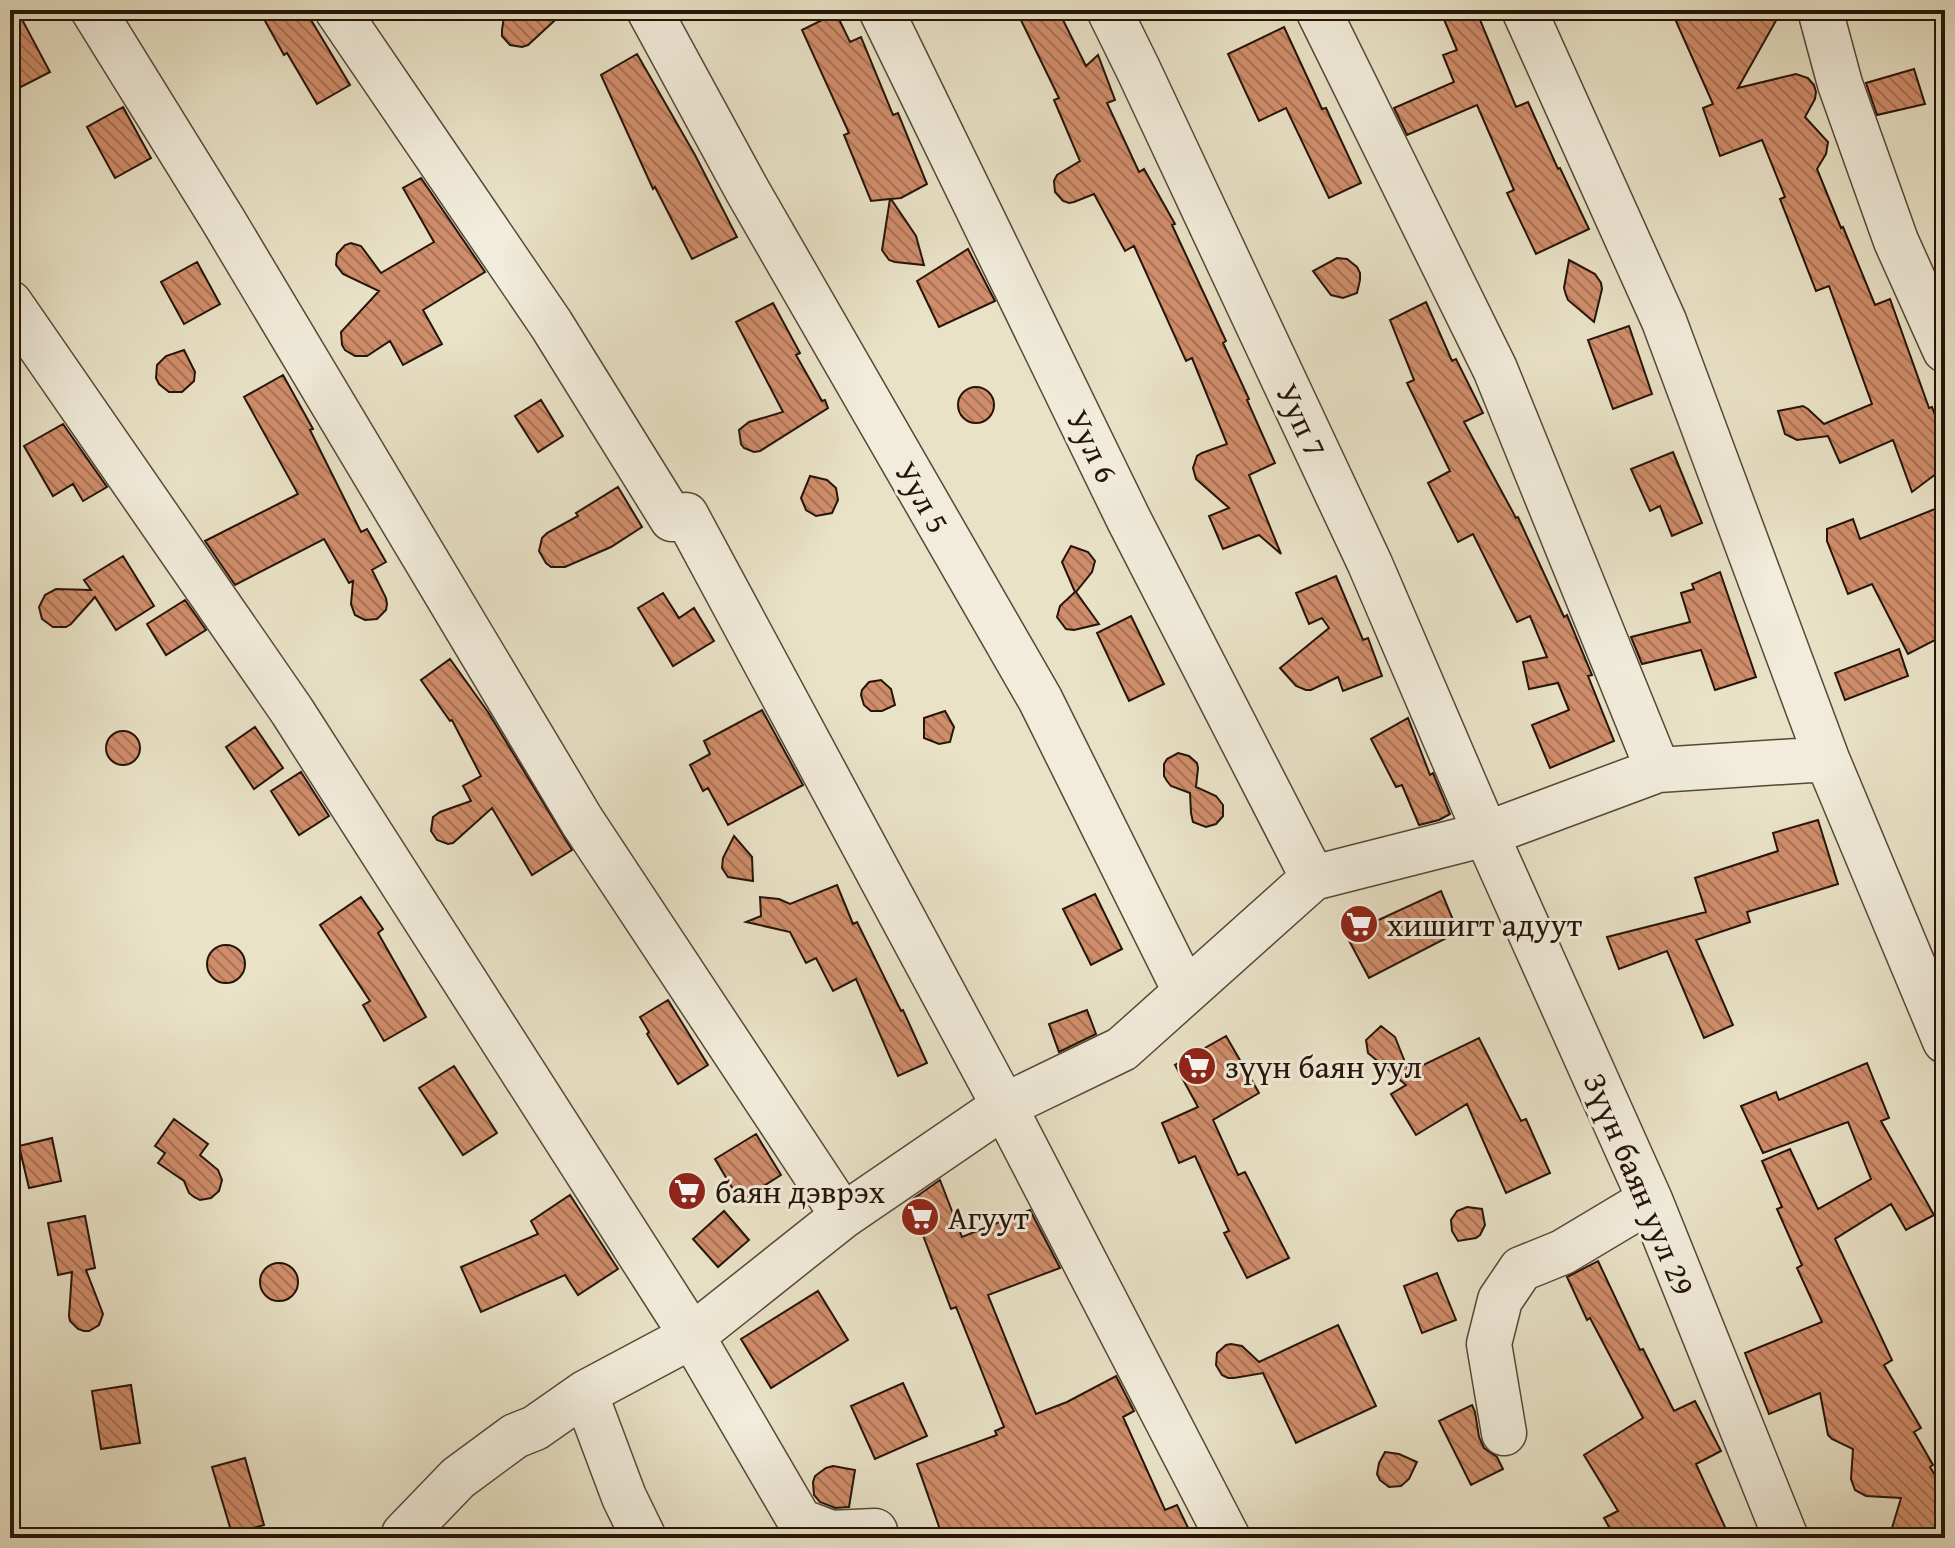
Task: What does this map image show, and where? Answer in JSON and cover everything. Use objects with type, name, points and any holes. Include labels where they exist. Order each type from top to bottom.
[{"type":"street","points":[[93,10],[239,247],[582,821],[843,1216]]},
{"type":"street","points":[[337,10],[551,324],[672,519],[686,515],[1004,1106],[1228,1538]]},
{"type":"street","name":"Уул 5","points":[[649,10],[747,190],[1040,699],[1185,991]]},
{"type":"street","name":"Уул 6","points":[[881,10],[1129,520],[1313,878]]},
{"type":"street","name":"Ууп 7","points":[[1109,10],[1370,564],[1486,834]]},
{"type":"street","points":[[1318,10],[1495,369],[1658,770]]},
{"type":"street","points":[[1524,10],[1664,321],[1827,759],[1945,1041]]},
{"type":"street","points":[[1820,10],[1840,84],[1896,241],[1945,350]]},
{"type":"street","points":[[10,303],[292,711],[692,1336],[800,1521],[831,1533],[875,1531]]},
{"type":"street","points":[[403,1538],[458,1478],[515,1436],[535,1428],[585,1393],[692,1336],[843,1216],[1004,1106],[1122,1049],[1313,878],[1486,834],[1658,770],[1827,759]]},
{"type":"street","name":"Зүүн баян уул 29","points":[[1486,834],[1650,1200],[1786,1538]]},
{"type":"street","points":[[1504,1433],[1489,1344],[1500,1300],[1521,1269],[1563,1252],[1650,1200]]},
{"type":"street","points":[[585,1393],[624,1497],[644,1538]]},
{"type":"building","points":[[10,10],[17,10],[50,72],[21,87],[10,66]]},
{"type":"building","points":[[259,10],[305,10],[350,85],[317,104]]},
{"type":"building","points":[[505,10],[566,10],[522,47],[510,45],[502,36]]},
{"type":"building","points":[[1016,10],[1058,10],[1086,66],[1098,55],[1115,100],[1107,103],[1139,172],[1144,169],[1175,224],[1172,225],[1226,341],[1223,343],[1275,463],[1249,475],[1281,554],[1259,535],[1223,549],[1209,516],[1229,508],[1196,479],[1193,468],[1197,456],[1227,444],[1192,358],[1186,361],[1134,246],[1125,251],[1094,194],[1069,203],[1055,192],[1057,175],[1080,161],[1054,100],[1059,98]]},
{"type":"building","points":[[1440,10],[1476,10],[1516,107],[1528,102],[1589,229],[1536,254],[1507,193],[1514,190],[1477,105],[1407,135],[1394,108],[1454,82],[1443,55],[1457,50]]},
{"type":"building","points":[[1671,10],[1782,10],[1738,88],[1796,74],[1808,78],[1814,85],[1815,99],[1805,117],[1828,142],[1826,154],[1817,169],[1875,305],[1890,299],[1929,408],[1932,407],[1945,442],[1945,467],[1912,492],[1893,440],[1840,463],[1828,436],[1797,440],[1785,434],[1778,411],[1803,406],[1824,424],[1872,404],[1829,286],[1816,291],[1780,199],[1785,197],[1762,140],[1720,156],[1703,108],[1713,104]]},
{"type":"building","points":[[836,13],[850,42],[861,37],[893,115],[898,113],[927,184],[901,198],[891,199],[916,236],[924,265],[889,260],[882,250],[890,199],[871,201],[844,135],[849,133],[802,30]]},
{"type":"building","points":[[1284,27],[1361,183],[1329,198],[1286,108],[1259,121],[1228,54]]},
{"type":"building","points":[[637,54],[695,155],[737,237],[692,259],[655,187],[653,189],[601,75]]},
{"type":"building","points":[[1914,69],[1925,104],[1877,115],[1866,83]]},
{"type":"building","points":[[123,107],[151,158],[115,178],[87,127]]},
{"type":"building","points":[[421,178],[485,272],[423,310],[442,344],[403,365],[390,341],[367,356],[355,356],[342,345],[341,332],[379,291],[343,274],[336,265],[337,254],[351,243],[361,246],[381,273],[434,242],[403,188]]},
{"type":"building","points":[[968,249],[995,301],[939,327],[917,281]]},
{"type":"building","points":[[1337,258],[1347,259],[1360,273],[1357,293],[1343,298],[1331,295],[1313,271]]},
{"type":"building","points":[[1569,260],[1595,274],[1601,283],[1594,322],[1568,300],[1564,288]]},
{"type":"building","points":[[197,262],[220,304],[184,324],[161,282]]},
{"type":"building","points":[[1426,302],[1452,361],[1456,359],[1483,413],[1464,422],[1518,517],[1564,617],[1567,615],[1592,675],[1588,676],[1614,741],[1550,768],[1532,725],[1569,710],[1558,683],[1529,689],[1523,662],[1547,657],[1530,616],[1517,622],[1473,534],[1458,542],[1428,483],[1450,471],[1407,383],[1414,380],[1390,320]]},
{"type":"building","points":[[773,303],[800,353],[796,355],[828,408],[754,452],[741,444],[739,430],[749,422],[783,412],[736,322]]},
{"type":"building","points":[[1629,326],[1652,394],[1613,409],[1588,340]]},
{"type":"building","points":[[184,350],[195,372],[194,381],[182,392],[169,392],[156,378],[157,365],[166,356]]},
{"type":"building","points":[[283,375],[313,429],[310,430],[361,532],[367,529],[386,562],[372,570],[387,604],[386,610],[377,619],[365,620],[355,615],[351,604],[353,581],[349,583],[324,539],[235,585],[205,541],[298,494],[244,397]]},
{"type":"building","points":[[976,387],[989,392],[994,405],[989,418],[976,423],[963,418],[958,405],[963,392]]},
{"type":"building","points":[[541,400],[563,436],[538,452],[515,416]]},
{"type":"building","points":[[63,424],[107,487],[83,501],[73,484],[53,496],[24,446]]},
{"type":"building","points":[[1673,452],[1702,523],[1672,536],[1660,506],[1650,511],[1631,469]]},
{"type":"building","points":[[810,476],[827,480],[836,488],[838,500],[832,513],[816,516],[806,510],[801,498]]},
{"type":"building","points":[[618,487],[642,527],[611,547],[565,567],[551,567],[546,563],[539,551],[542,538]]},
{"type":"building","points":[[1945,505],[1945,635],[1908,654],[1872,584],[1848,594],[1827,541],[1827,529],[1853,519],[1860,539]]},
{"type":"building","points":[[1071,546],[1088,552],[1095,561],[1092,572],[1076,592],[1099,624],[1074,630],[1066,629],[1057,617],[1060,606],[1075,592],[1062,562]]},
{"type":"building","points":[[123,556],[154,606],[116,630],[95,597],[66,627],[53,627],[42,619],[39,607],[45,595],[56,589],[91,590],[84,580]]},
{"type":"building","points":[[1720,572],[1756,677],[1715,690],[1701,650],[1642,664],[1631,637],[1690,622],[1681,593],[1694,589],[1692,584]]},
{"type":"building","points":[[1336,576],[1363,640],[1368,638],[1382,676],[1343,691],[1338,677],[1306,690],[1296,686],[1280,668],[1329,628],[1322,618],[1309,624],[1296,593]]},
{"type":"building","points":[[663,593],[679,618],[694,608],[714,641],[673,666],[638,608]]},
{"type":"building","points":[[185,600],[206,630],[166,655],[147,624]]},
{"type":"building","points":[[1131,616],[1164,684],[1129,701],[1097,633]]},
{"type":"building","points":[[1899,649],[1908,676],[1845,700],[1835,673]]},
{"type":"building","points":[[450,659],[488,712],[572,850],[532,875],[492,808],[453,843],[437,840],[431,831],[433,817],[471,801],[463,786],[481,776],[452,720],[421,680]]},
{"type":"building","points":[[881,680],[891,689],[895,705],[882,711],[871,711],[864,705],[862,690],[869,682]]},
{"type":"building","points":[[762,710],[803,785],[728,825],[708,788],[703,791],[690,765],[710,754],[704,741]]},
{"type":"building","points":[[945,711],[954,727],[950,742],[939,744],[924,738],[924,718]]},
{"type":"building","points":[[1408,718],[1430,775],[1433,773],[1450,814],[1419,825],[1402,785],[1396,787],[1371,739]]},
{"type":"building","points":[[255,727],[283,768],[254,789],[226,747]]},
{"type":"building","points":[[123,731],[135,736],[140,748],[135,760],[123,765],[111,760],[106,748],[111,736]]},
{"type":"building","points":[[1178,753],[1189,756],[1197,763],[1196,787],[1216,796],[1223,805],[1223,816],[1216,824],[1206,827],[1193,822],[1190,793],[1171,786],[1164,776],[1167,759]]},
{"type":"building","points":[[301,772],[329,816],[299,835],[271,791]]},
{"type":"building","points":[[1818,820],[1838,884],[1747,912],[1750,922],[1696,940],[1733,1025],[1704,1038],[1667,951],[1619,969],[1607,937],[1706,912],[1695,878],[1778,851],[1773,833]]},
{"type":"building","points":[[734,836],[752,857],[753,881],[728,877],[722,868],[723,858]]},
{"type":"building","points":[[837,885],[853,924],[857,922],[927,1063],[898,1076],[856,979],[833,991],[816,958],[806,963],[790,932],[746,922],[761,916],[760,897],[790,904]]},
{"type":"building","points":[[1441,891],[1458,932],[1369,978],[1346,935]]},
{"type":"building","points":[[1095,894],[1122,949],[1091,965],[1063,909]]},
{"type":"building","points":[[361,897],[383,929],[378,933],[426,1017],[384,1041],[363,1005],[370,1001],[320,925]]},
{"type":"building","points":[[226,945],[239,951],[245,964],[239,977],[226,983],[213,977],[207,964],[213,951]]},
{"type":"building","points":[[668,1000],[708,1065],[678,1084],[640,1017]]},
{"type":"building","points":[[1087,1010],[1096,1034],[1059,1052],[1049,1024]]},
{"type":"building","points":[[1381,1026],[1395,1037],[1409,1072],[1479,1038],[1521,1121],[1526,1119],[1550,1173],[1506,1193],[1467,1104],[1416,1135],[1391,1094],[1406,1085],[1368,1053],[1366,1040]]},
{"type":"building","points":[[1226,1036],[1259,1093],[1213,1120],[1238,1175],[1245,1172],[1289,1258],[1247,1278],[1224,1233],[1229,1231],[1195,1156],[1179,1163],[1162,1123],[1198,1107],[1175,1065]]},
{"type":"building","points":[[1867,1063],[1889,1118],[1881,1121],[1934,1215],[1906,1230],[1891,1204],[1835,1239],[1892,1360],[1884,1365],[1921,1428],[1914,1432],[1945,1492],[1945,1538],[1889,1538],[1901,1498],[1866,1496],[1855,1490],[1851,1479],[1853,1449],[1828,1435],[1820,1393],[1769,1414],[1745,1353],[1822,1322],[1797,1268],[1802,1265],[1777,1209],[1782,1207],[1762,1161],[1790,1149],[1818,1209],[1871,1179],[1848,1122],[1763,1153],[1741,1106],[1776,1092],[1779,1100]]},
{"type":"building","points":[[454,1066],[497,1133],[463,1155],[419,1088]]},
{"type":"building","points":[[174,1119],[208,1144],[200,1155],[218,1170],[222,1180],[219,1191],[211,1198],[200,1200],[194,1197],[184,1181],[158,1163],[165,1153],[155,1146]]},
{"type":"building","points":[[756,1134],[781,1175],[740,1201],[715,1159]]},
{"type":"building","points":[[52,1138],[61,1181],[29,1188],[19,1146]]},
{"type":"building","points":[[940,1180],[962,1237],[1030,1210],[1060,1268],[988,1295],[1036,1414],[1067,1402],[1116,1376],[1134,1411],[1123,1417],[1165,1510],[1177,1505],[1193,1538],[943,1538],[917,1464],[997,1435],[995,1431],[1004,1427],[956,1307],[951,1309],[910,1201]]},
{"type":"building","points":[[570,1195],[618,1269],[578,1295],[565,1275],[481,1312],[461,1267],[538,1234],[531,1221]]},
{"type":"building","points":[[1467,1207],[1482,1209],[1485,1225],[1476,1238],[1458,1241],[1452,1231],[1451,1220],[1457,1211]]},
{"type":"building","points":[[724,1211],[749,1240],[718,1267],[693,1239]]},
{"type":"building","points":[[85,1216],[95,1268],[86,1270],[103,1314],[99,1325],[89,1331],[78,1329],[70,1321],[72,1272],[58,1275],[48,1223]]},
{"type":"building","points":[[1598,1261],[1640,1350],[1643,1349],[1674,1411],[1695,1401],[1721,1451],[1696,1464],[1730,1538],[1615,1538],[1604,1518],[1618,1511],[1584,1455],[1643,1418],[1590,1318],[1587,1320],[1567,1277]]},
{"type":"building","points":[[279,1263],[293,1268],[298,1282],[293,1296],[279,1301],[265,1296],[260,1282],[265,1268]]},
{"type":"building","points":[[1437,1273],[1456,1320],[1422,1333],[1404,1286]]},
{"type":"building","points":[[818,1291],[848,1340],[771,1388],[741,1339]]},
{"type":"building","points":[[1338,1325],[1376,1406],[1296,1443],[1263,1373],[1228,1378],[1216,1365],[1217,1353],[1226,1345],[1242,1346],[1259,1362]]},
{"type":"building","points":[[903,1383],[927,1436],[875,1459],[851,1406]]},
{"type":"building","points":[[131,1385],[140,1443],[101,1449],[92,1391]]},
{"type":"building","points":[[1472,1405],[1484,1448],[1497,1457],[1503,1469],[1471,1485],[1439,1421]]},
{"type":"building","points":[[1385,1452],[1417,1462],[1409,1479],[1401,1486],[1389,1487],[1377,1474]]},
{"type":"building","points":[[245,1458],[264,1525],[232,1534],[212,1467]]},
{"type":"building","points":[[833,1466],[855,1470],[849,1507],[835,1508],[820,1502],[814,1495],[815,1476]]},
{"type":"place","name":"хишигт адуут","points":[[1359,924]]},
{"type":"place","name":"зүүн баян уул","points":[[1197,1066]]},
{"type":"place","name":"баян дэврэх","points":[[687,1191]]},
{"type":"place","name":"Агуут","points":[[920,1217]]}]
